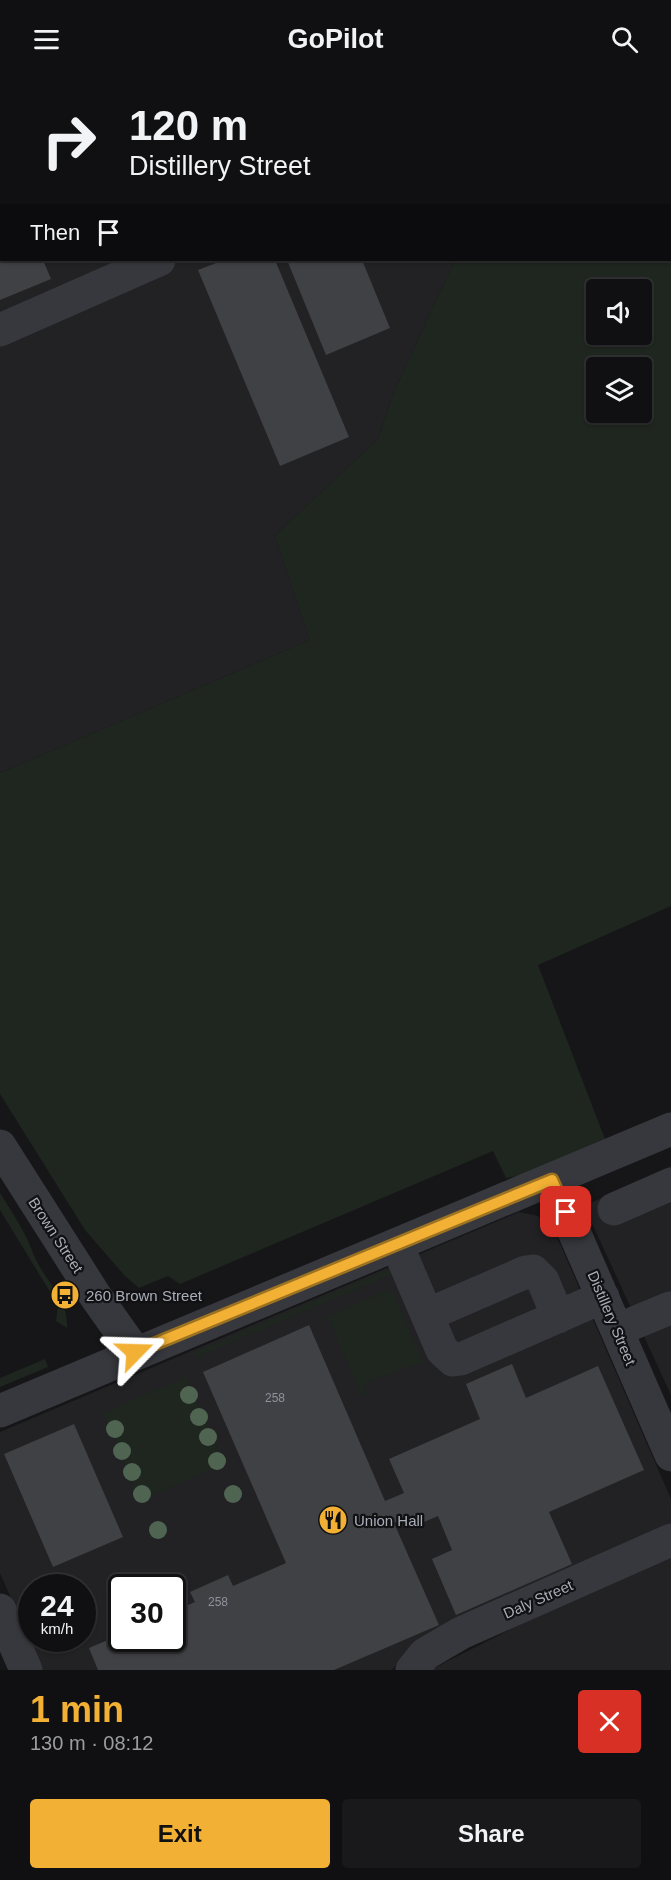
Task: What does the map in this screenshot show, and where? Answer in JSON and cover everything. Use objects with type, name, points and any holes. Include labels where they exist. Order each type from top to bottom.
[{"type":"street","points":[[0,330],[157,261]]},
{"type":"street","points":[[0,1411],[135,1352],[552,1180],[668,1140]]},
{"type":"street","name":"Brown Street","points":[[1,1152],[135,1352]]},
{"type":"street","name":"Distillery Street","points":[[552,1180],[671,1455]]},
{"type":"street","points":[[614,1209],[671,1184]]},
{"type":"street","points":[[397,1245],[442,1350],[453,1360],[461,1359],[603,1297]]},
{"type":"street","points":[[427,1315],[533,1271],[543,1281],[558,1317]]},
{"type":"street","points":[[617,1330],[670,1308]]},
{"type":"street","name":"Daly Street","points":[[412,1670],[425,1654],[461,1633],[671,1540]]},
{"type":"street","points":[[0,1610],[26,1670]]},
{"type":"shaded area","points":[[0,261],[455,261],[395,389],[378,439],[275,535],[310,640],[0,773]]},
{"type":"shaded area","points":[[455,261],[671,261],[671,906],[538,965],[605,1139],[527,1174],[506,1178],[493,1151],[180,1284],[168,1276],[139,1288],[125,1276],[85,1230],[0,1094],[0,773],[310,640],[275,535],[378,439],[395,389]]},
{"type":"shaded area","points":[[671,1166],[671,1395],[584,1206]]},
{"type":"shaded area","points":[[0,1193],[23,1230],[37,1263],[60,1298],[67,1317],[67,1328],[56,1321],[58,1305],[0,1210]]},
{"type":"shaded area","points":[[519,1212],[538,1216],[554,1230],[671,1499],[671,1534],[409,1650],[392,1670],[42,1670],[34,1652],[96,1652],[96,1574],[18,1574],[18,1615],[0,1573],[0,1432]]},
{"type":"shaded area","points":[[386,1270],[395,1273],[195,1358],[195,1352]]},
{"type":"shaded area","points":[[391,1289],[423,1362],[363,1384],[367,1393],[362,1396],[327,1316]]},
{"type":"shaded area","points":[[45,1359],[48,1367],[0,1387],[0,1378]]},
{"type":"shaded area","points":[[186,1377],[224,1464],[140,1500],[103,1413]]},
{"type":"shaded area","points":[[671,1549],[671,1670],[430,1670]]},
{"type":"building","points":[[0,261],[43,261],[51,279],[0,300]]},
{"type":"building","points":[[221,261],[275,261],[349,437],[280,466],[198,270]]},
{"type":"building","points":[[287,261],[362,261],[390,328],[326,355]]},
{"type":"building","points":[[309,1325],[385,1501],[404,1493],[389,1459],[480,1419],[466,1384],[512,1364],[526,1398],[598,1366],[644,1470],[549,1512],[572,1564],[456,1615],[432,1559],[452,1550],[438,1516],[417,1525],[413,1515],[394,1523],[439,1625],[334,1670],[98,1670],[91,1652],[96,1652],[96,1645],[108,1640],[108,1652],[186,1652],[186,1606],[195,1602],[190,1592],[228,1575],[233,1586],[286,1563],[203,1372]]},
{"type":"building","points":[[74,1424],[123,1537],[53,1567],[4,1454]]},
{"type":"place","name":"260 Brown Street","points":[[65,1295]]},
{"type":"place","name":"Union Hall","points":[[333,1520]]},
{"type":"route","points":[[135,1352],[552,1180],[566,1212]]}]
